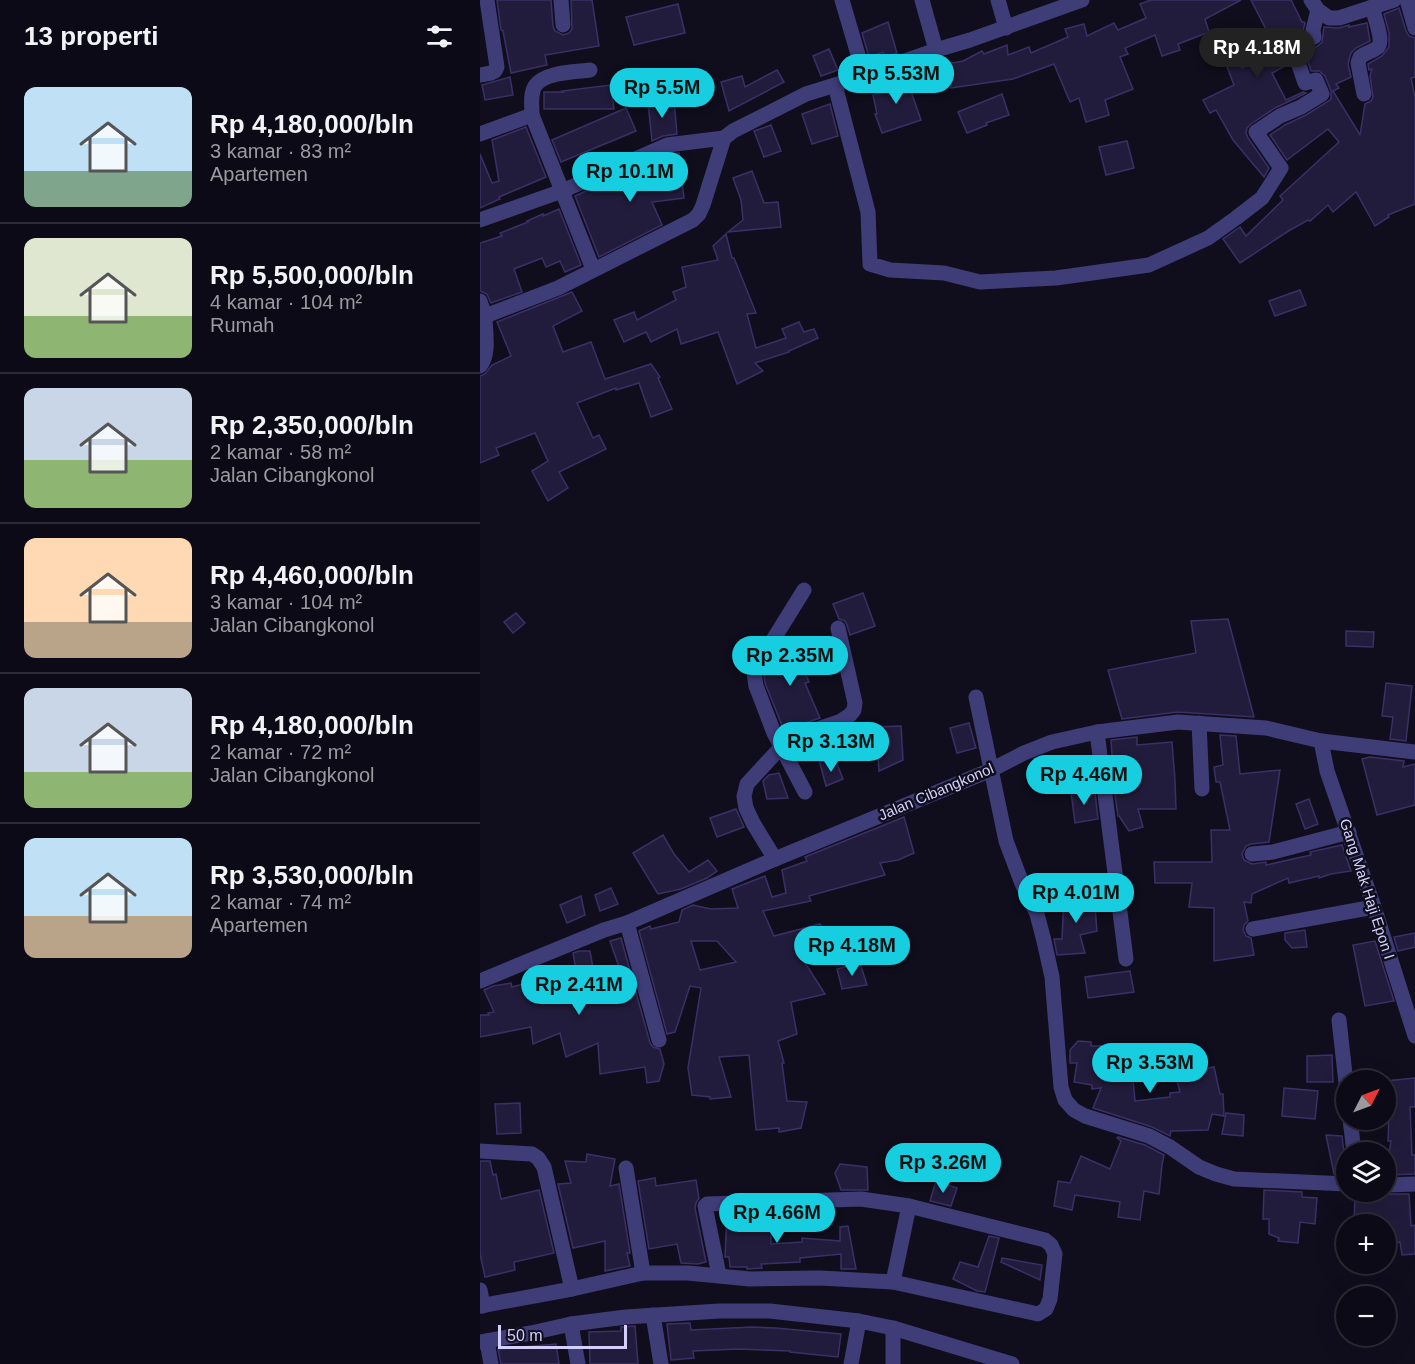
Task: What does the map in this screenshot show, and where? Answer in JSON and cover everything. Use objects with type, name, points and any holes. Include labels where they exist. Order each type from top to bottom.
[{"type":"street","points":[[480,75],[491,73],[497,68],[487,0]]},
{"type":"street","points":[[561,0],[563,25]]},
{"type":"street","points":[[842,0],[864,75]]},
{"type":"street","points":[[922,0],[936,50]]},
{"type":"street","points":[[998,0],[1006,28]]},
{"type":"street","points":[[480,220],[562,191],[667,145],[724,138],[742,126],[806,94],[1006,28],[1082,0]]},
{"type":"street","points":[[1314,5],[1329,18],[1339,18],[1395,0]]},
{"type":"street","points":[[1407,0],[1415,28]]},
{"type":"street","points":[[836,85],[868,212],[870,264],[890,270],[944,273],[980,282],[1056,278],[1149,265],[1208,238],[1262,198],[1281,168],[1256,132],[1280,116],[1322,94],[1316,80],[1305,83],[1293,47],[1314,38],[1314,5]]},
{"type":"street","points":[[1364,94],[1358,63],[1360,57],[1376,49],[1381,40],[1372,8]]},
{"type":"street","points":[[590,70],[552,75],[540,81],[533,93],[532,115],[593,269]]},
{"type":"street","points":[[480,134],[532,115]]},
{"type":"street","points":[[480,366],[486,355],[482,309],[558,288],[693,220],[699,214],[724,138]]},
{"type":"street","points":[[804,590],[772,640],[759,655],[754,673],[767,717],[805,792]]},
{"type":"street","points":[[775,859],[746,808],[744,796],[747,784],[782,746],[809,732],[841,721],[854,710],[855,703],[838,628]]},
{"type":"street","points":[[976,697],[1006,841],[1023,886],[1037,914],[1052,977],[1061,1087],[1065,1100],[1074,1110],[1085,1116],[1149,1136],[1199,1167],[1215,1174],[1234,1179],[1336,1184]]},
{"type":"street","name":"Jalan Cibangkonol","points":[[480,981],[604,930],[627,923],[991,770],[1052,742],[1097,732],[1178,722],[1266,728],[1321,741],[1415,752]]},
{"type":"street","points":[[1199,723],[1202,789]]},
{"type":"street","points":[[1097,732],[1126,959]]},
{"type":"street","name":"Gang Mak Haji Epon I","points":[[1321,741],[1327,771],[1415,1036]]},
{"type":"street","points":[[1252,854],[1273,852],[1349,832]]},
{"type":"street","points":[[1253,930],[1374,907]]},
{"type":"street","points":[[627,923],[659,1040]]},
{"type":"street","points":[[1339,1020],[1345,1070]]},
{"type":"street","points":[[480,1151],[527,1153],[538,1158],[544,1167],[572,1289]]},
{"type":"street","points":[[626,1168],[643,1273]]},
{"type":"street","points":[[1396,1185],[1415,1184]]},
{"type":"street","points":[[481,1301],[572,1289],[643,1273],[719,1275],[750,1279],[820,1278],[893,1282],[1038,1314],[1046,1309],[1050,1299],[1055,1254],[1046,1240],[909,1206],[861,1199],[707,1204],[705,1206],[719,1275]]},
{"type":"street","points":[[893,1282],[909,1206]]},
{"type":"street","points":[[491,1364],[483,1342],[571,1324],[626,1317],[719,1311],[770,1311],[859,1321],[893,1328],[972,1358],[1012,1364]]},
{"type":"street","points":[[653,1315],[661,1364]]},
{"type":"street","points":[[851,1364],[859,1321]]},
{"type":"street","points":[[571,1324],[578,1364]]},
{"type":"street","points":[[893,1328],[893,1364]]},
{"type":"building","points":[[497,0],[551,0],[553,26],[555,31],[563,35],[572,29],[571,0],[592,0],[599,46],[545,55],[547,65],[511,73]]},
{"type":"building","points":[[1151,0],[1241,0],[1205,19],[1209,32],[1178,44],[1180,50],[1162,56],[1155,35],[1125,48],[1128,54],[1120,57],[1133,89],[1105,100],[1109,115],[1086,122],[1079,98],[1070,102],[1054,64],[1013,79],[951,88],[947,64],[963,61],[982,51],[984,54],[1007,45],[1008,55],[1029,47],[1031,53],[1068,37],[1065,29],[1084,24],[1087,36],[1114,23],[1118,30],[1146,18],[1140,4]]},
{"type":"building","points":[[1251,0],[1291,0],[1302,22],[1305,23],[1303,31],[1288,38],[1284,45],[1289,64],[1272,73],[1286,100],[1303,92],[1306,93],[1275,108],[1247,128],[1248,138],[1269,168],[1264,177],[1233,140],[1216,110],[1210,113],[1203,100],[1234,85],[1224,59],[1237,55],[1242,68],[1277,51]]},
{"type":"building","points":[[678,4],[685,33],[634,45],[626,17]]},
{"type":"building","points":[[1399,8],[1406,31],[1409,36],[1415,38],[1415,77],[1411,78],[1415,97],[1415,204],[1388,215],[1389,217],[1375,226],[1356,192],[1333,212],[1328,205],[1310,221],[1290,230],[1240,263],[1223,239],[1240,227],[1246,236],[1283,200],[1280,196],[1339,142],[1328,129],[1287,160],[1270,135],[1331,99],[1331,91],[1325,76],[1319,71],[1311,71],[1305,52],[1322,42],[1324,27],[1339,28],[1367,23],[1370,41],[1351,53],[1348,64],[1351,77],[1336,84],[1339,88],[1333,91],[1360,135],[1365,104],[1373,97],[1370,76],[1372,69],[1369,70],[1368,64],[1382,56],[1389,47],[1389,33],[1384,14]]},
{"type":"building","points":[[888,22],[897,53],[885,57],[883,52],[869,57],[862,33]]},
{"type":"building","points":[[829,49],[838,70],[821,76],[813,56]]},
{"type":"building","points":[[777,70],[784,82],[729,111],[721,82],[742,76],[745,87]]},
{"type":"building","points":[[904,71],[921,120],[882,133],[875,114],[877,114],[873,95],[895,88],[891,76]]},
{"type":"building","points":[[510,77],[513,95],[485,100],[482,85]]},
{"type":"building","points":[[611,85],[614,109],[544,109],[544,92],[563,92]]},
{"type":"building","points":[[1002,94],[1009,115],[967,133],[958,112]]},
{"type":"building","points":[[674,100],[677,134],[663,136],[652,141],[648,103]]},
{"type":"building","points":[[830,104],[838,136],[812,144],[802,114]]},
{"type":"building","points":[[626,108],[636,131],[561,162],[552,140]]},
{"type":"building","points":[[771,125],[781,151],[764,157],[754,131]]},
{"type":"building","points":[[526,127],[546,177],[499,197],[500,199],[480,208],[480,154],[492,183],[499,181],[492,140]]},
{"type":"building","points":[[1127,141],[1134,168],[1106,175],[1099,147]]},
{"type":"building","points":[[679,153],[684,198],[652,202],[662,225],[599,257],[575,196],[650,163],[656,176],[654,161]]},
{"type":"building","points":[[752,171],[764,203],[778,202],[781,227],[728,232],[743,220],[741,200],[733,178]]},
{"type":"building","points":[[559,209],[581,265],[565,272],[560,261],[546,267],[542,258],[514,269],[522,292],[491,303],[487,294],[480,291],[480,243],[502,236],[500,233]]},
{"type":"building","points":[[726,234],[732,258],[734,258],[756,313],[747,314],[756,348],[786,338],[782,329],[799,322],[804,332],[814,329],[818,338],[789,352],[755,363],[763,371],[737,384],[718,332],[681,344],[677,329],[651,342],[646,332],[624,342],[614,320],[634,312],[637,320],[676,300],[673,292],[686,287],[682,267],[718,260],[713,246]]},
{"type":"building","points":[[1300,290],[1306,305],[1275,316],[1269,301]]},
{"type":"building","points":[[572,292],[582,311],[553,326],[563,352],[591,342],[605,379],[651,364],[660,377],[658,378],[672,409],[651,417],[639,383],[616,390],[616,388],[577,403],[593,438],[599,435],[606,449],[559,472],[568,488],[548,501],[532,471],[548,461],[535,433],[496,448],[499,455],[480,463],[480,376],[485,374],[492,365],[511,356],[497,322]]},
{"type":"building","points":[[863,593],[875,626],[850,635],[845,621],[839,619],[833,604]]},
{"type":"building","points":[[516,613],[525,623],[513,633],[504,622]]},
{"type":"building","points":[[1228,619],[1254,717],[1178,712],[1122,719],[1108,670],[1196,653],[1191,621]]},
{"type":"building","points":[[1346,631],[1374,632],[1373,647],[1346,646]]},
{"type":"building","points":[[794,639],[804,662],[801,663],[809,682],[805,683],[820,718],[785,733],[764,676],[770,673],[766,665],[768,660],[782,644]]},
{"type":"building","points":[[1386,683],[1412,686],[1406,741],[1390,739],[1393,717],[1382,716]]},
{"type":"building","points":[[969,723],[976,748],[957,753],[950,728]]},
{"type":"building","points":[[901,726],[903,760],[879,771],[876,727]]},
{"type":"building","points":[[1220,735],[1236,736],[1240,774],[1280,770],[1269,842],[1246,846],[1242,854],[1244,860],[1252,864],[1266,862],[1266,865],[1342,845],[1351,871],[1289,883],[1288,878],[1252,894],[1251,903],[1244,902],[1248,921],[1243,930],[1246,936],[1251,938],[1254,955],[1214,961],[1214,908],[1189,907],[1192,883],[1155,883],[1154,862],[1212,862],[1211,830],[1230,830],[1220,782],[1216,782],[1214,767],[1223,765]]},
{"type":"building","points":[[1137,737],[1137,745],[1172,742],[1176,809],[1138,809],[1143,827],[1129,831],[1118,816],[1111,740]]},
{"type":"building","points":[[1370,757],[1404,761],[1403,767],[1415,764],[1415,805],[1377,815],[1362,759]]},
{"type":"building","points":[[819,760],[837,764],[843,779],[826,786]]},
{"type":"building","points":[[779,773],[788,798],[767,799],[763,781],[769,775]]},
{"type":"building","points":[[1071,792],[1095,792],[1098,819],[1075,823]]},
{"type":"building","points":[[1309,799],[1318,824],[1305,829],[1296,804]]},
{"type":"building","points":[[736,809],[744,827],[717,837],[710,818]]},
{"type":"building","points":[[904,817],[914,853],[898,860],[880,863],[885,875],[809,896],[811,901],[763,911],[774,936],[820,924],[833,949],[800,955],[825,994],[791,1002],[797,1034],[778,1041],[784,1063],[782,1063],[787,1101],[807,1102],[801,1128],[779,1132],[779,1128],[756,1130],[749,1055],[719,1057],[731,1097],[710,1099],[710,1097],[692,1095],[688,1068],[701,988],[690,986],[675,1032],[667,1034],[639,931],[650,926],[651,929],[679,922],[682,910],[693,905],[711,909],[738,908],[732,889],[765,876],[772,897],[786,893],[782,870],[807,861],[805,857]],"holes":[[[691,941],[717,941],[736,962],[700,970]]]},
{"type":"building","points":[[663,835],[674,854],[689,872],[708,860],[717,871],[681,889],[658,894],[633,853]]},
{"type":"building","points":[[611,888],[618,904],[600,911],[595,895]]},
{"type":"building","points":[[1094,895],[1097,931],[1080,935],[1085,953],[1057,955],[1054,939],[1062,939],[1064,896]]},
{"type":"building","points":[[581,896],[585,915],[567,923],[560,905]]},
{"type":"building","points":[[1305,930],[1307,947],[1292,948],[1285,940],[1285,933]]},
{"type":"building","points":[[1415,933],[1415,947],[1398,951],[1394,937]]},
{"type":"building","points":[[621,938],[650,1043],[653,1047],[660,1049],[664,1064],[659,1081],[647,1083],[645,1067],[600,1074],[598,1043],[566,1057],[560,1033],[533,1044],[531,1027],[480,1037],[480,1015],[489,1015],[488,1013],[494,1012],[484,990],[511,983],[512,987],[549,977],[549,974],[576,970],[573,953],[579,951],[590,951],[597,991],[627,990],[610,941]]},
{"type":"building","points":[[1375,941],[1394,1001],[1365,1006],[1353,945]]},
{"type":"building","points":[[860,963],[867,985],[842,989],[837,969]]},
{"type":"building","points":[[1130,971],[1134,992],[1088,998],[1085,977]]},
{"type":"building","points":[[1078,1041],[1091,1042],[1091,1046],[1102,1046],[1102,1069],[1132,1069],[1135,1101],[1170,1097],[1170,1093],[1180,1092],[1175,1073],[1214,1067],[1220,1094],[1223,1094],[1224,1116],[1212,1114],[1208,1130],[1171,1131],[1170,1136],[1152,1127],[1093,1108],[1101,1088],[1092,1089],[1092,1085],[1074,1082],[1077,1063],[1070,1063],[1070,1050]]},
{"type":"building","points":[[1332,1055],[1333,1082],[1307,1082],[1307,1056]]},
{"type":"building","points":[[1415,1078],[1415,1107],[1410,1107],[1415,1174],[1396,1175],[1396,1142],[1388,1141],[1388,1130],[1396,1130],[1396,1080]]},
{"type":"building","points":[[1284,1088],[1318,1091],[1315,1119],[1282,1116]]},
{"type":"building","points":[[520,1103],[521,1133],[497,1134],[495,1104]]},
{"type":"building","points":[[1226,1113],[1244,1115],[1243,1136],[1222,1134]]},
{"type":"building","points":[[1326,1135],[1342,1136],[1343,1142],[1336,1142],[1336,1174],[1334,1174]]},
{"type":"building","points":[[1118,1137],[1145,1145],[1164,1155],[1159,1194],[1144,1191],[1140,1220],[1118,1217],[1120,1202],[1075,1195],[1072,1210],[1054,1206],[1058,1181],[1070,1183],[1081,1156],[1110,1169],[1121,1141]]},
{"type":"building","points":[[587,1154],[615,1159],[610,1186],[619,1184],[630,1266],[605,1271],[605,1241],[573,1248],[558,1184],[571,1183],[565,1161],[586,1162]]},
{"type":"building","points":[[480,1161],[490,1161],[493,1175],[496,1174],[501,1199],[539,1190],[554,1253],[514,1262],[515,1270],[485,1277],[480,1254]]},
{"type":"building","points":[[840,1164],[867,1167],[868,1190],[841,1190],[835,1173]]},
{"type":"building","points":[[655,1178],[656,1186],[696,1180],[699,1198],[695,1208],[706,1262],[681,1263],[677,1244],[649,1249],[638,1181]]},
{"type":"building","points":[[936,1181],[957,1188],[951,1206],[930,1201]]},
{"type":"building","points":[[1264,1190],[1302,1192],[1302,1197],[1317,1198],[1315,1224],[1300,1222],[1298,1243],[1278,1241],[1279,1238],[1269,1234],[1269,1219],[1263,1219]]},
{"type":"building","points":[[1396,1194],[1409,1194],[1411,1226],[1415,1225],[1415,1254],[1402,1255],[1400,1242],[1396,1243],[1396,1214],[1354,1214],[1355,1202],[1396,1202]]},
{"type":"building","points":[[771,1212],[771,1244],[802,1242],[802,1238],[840,1241],[840,1227],[848,1226],[856,1269],[841,1269],[841,1254],[800,1258],[800,1262],[761,1264],[762,1268],[730,1267],[729,1257],[725,1257],[727,1213]]},
{"type":"building","points":[[989,1236],[999,1238],[985,1292],[977,1291],[953,1279],[960,1262],[978,1267]]},
{"type":"building","points":[[1002,1258],[1042,1265],[1040,1280],[1001,1262]]},
{"type":"building","points":[[690,1323],[691,1330],[752,1327],[841,1334],[838,1357],[790,1351],[738,1349],[693,1351],[694,1358],[671,1360],[667,1324]]},
{"type":"building","points":[[635,1326],[638,1364],[590,1364],[589,1332],[621,1331],[621,1327]]},
{"type":"building","points":[[556,1344],[559,1364],[501,1364],[498,1349]]}]
